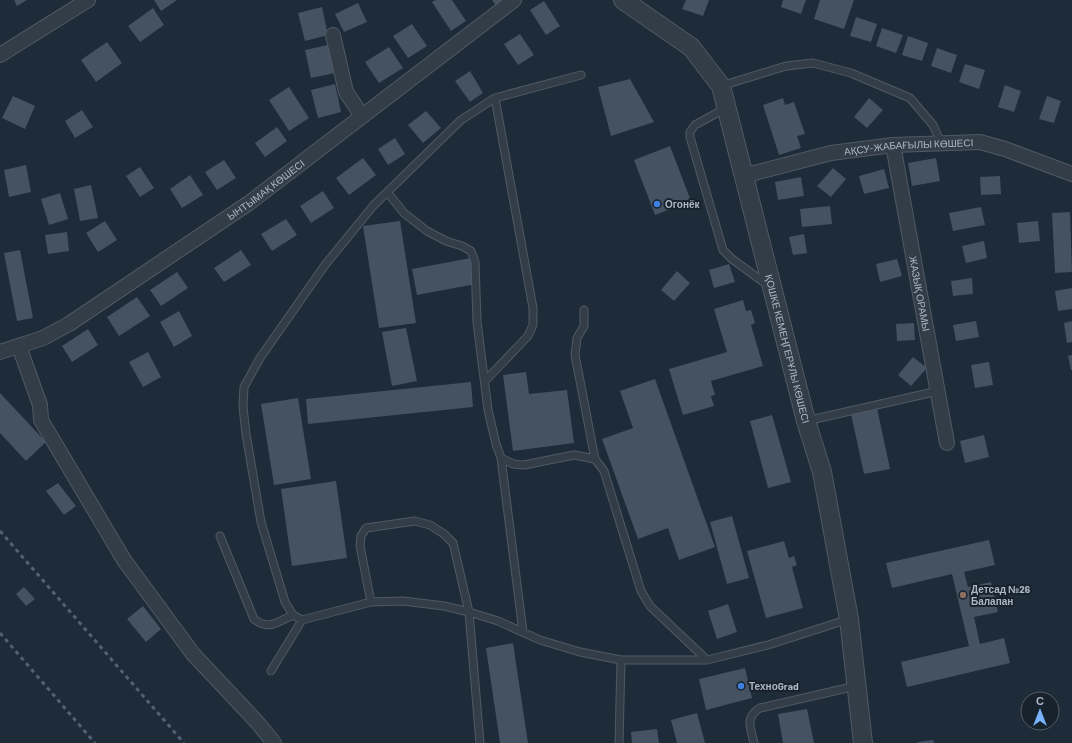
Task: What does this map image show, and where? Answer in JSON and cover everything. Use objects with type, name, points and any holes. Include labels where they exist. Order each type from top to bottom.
[{"type":"street","points":[[0,55],[88,0]]},
{"type":"street","name":"ЫНТЫМАҚ КӨШЕСІ","points":[[0,352],[43,338],[69,324],[249,203],[514,0]]},
{"type":"street","name":"ҚОШКЕ КЕМЕҢГЕРҰЛЫ КӨШЕСІ","points":[[623,0],[691,47],[721,86],[806,421],[822,472],[849,619],[863,743]]},
{"type":"street","points":[[333,35],[346,92],[362,116]]},
{"type":"street","name":"АҚСУ-ЖАБАҒЫЛЫ КӨШЕСІ","points":[[743,176],[831,153],[893,145],[980,142],[1005,149],[1072,174]]},
{"type":"street","name":"ЖАЗЫҚ ОРАМЫ","points":[[893,145],[947,443]]},
{"type":"street","points":[[18,346],[40,405],[41,420],[124,560],[193,654],[257,722],[274,743]]},
{"type":"lane","points":[[721,86],[786,66],[813,63],[851,73],[910,98],[932,125],[941,143]]},
{"type":"lane","points":[[581,75],[495,98],[462,120],[373,206],[324,265],[260,358],[244,387],[243,407],[246,434],[261,522],[285,602],[293,615],[302,620],[371,602],[410,602],[444,606],[498,621],[540,640],[580,652],[621,660],[707,660],[768,645],[849,619]]},
{"type":"lane","points":[[485,381],[528,336],[533,324],[533,308],[495,98]]},
{"type":"lane","points":[[726,108],[695,124],[690,132],[690,137],[723,250],[732,259],[772,288]]},
{"type":"lane","points":[[388,193],[404,213],[427,231],[446,241],[462,246],[471,251],[475,262],[477,322],[488,410],[501,458],[523,632]]},
{"type":"lane","points":[[584,310],[584,326],[577,338],[575,355],[595,459],[604,471],[641,591],[650,606],[707,660]]},
{"type":"lane","points":[[806,421],[938,391]]},
{"type":"lane","points":[[501,458],[513,464],[524,465],[574,455],[595,459]]},
{"type":"lane","points":[[371,602],[360,546],[361,536],[366,528],[414,521],[430,525],[444,534],[453,543],[469,612],[480,743]]},
{"type":"lane","points":[[220,536],[254,619],[261,625],[271,626],[293,615]]},
{"type":"lane","points":[[271,671],[302,620]]},
{"type":"lane","points":[[619,743],[621,660]]},
{"type":"lane","points":[[754,743],[750,716],[753,712],[760,708],[856,686]]},
{"type":"building","points":[[14,0],[27,0],[17,6]]},
{"type":"building","points":[[154,0],[177,0],[161,11]]},
{"type":"building","points":[[436,0],[452,0],[466,21],[451,31],[432,2]]},
{"type":"building","points":[[492,0],[504,0],[496,6]]},
{"type":"building","points":[[686,0],[709,0],[703,16],[682,9]]},
{"type":"building","points":[[783,0],[806,0],[801,14],[781,7]]},
{"type":"building","points":[[820,0],[854,0],[844,29],[814,19]]},
{"type":"building","points":[[544,1],[560,26],[546,35],[530,10]]},
{"type":"building","points":[[358,3],[367,22],[344,32],[335,14]]},
{"type":"building","points":[[322,7],[328,35],[305,41],[298,13]]},
{"type":"building","points":[[153,8],[164,25],[140,42],[128,26]]},
{"type":"building","points":[[856,17],[877,24],[871,42],[850,36]]},
{"type":"building","points":[[412,24],[427,46],[408,58],[393,36]]},
{"type":"building","points":[[882,28],[903,35],[896,53],[876,46]]},
{"type":"building","points":[[520,34],[534,55],[518,65],[504,44]]},
{"type":"building","points":[[908,36],[928,43],[922,61],[902,55]]},
{"type":"building","points":[[107,42],[122,63],[96,82],[81,60]]},
{"type":"building","points":[[328,45],[335,73],[311,78],[305,50]]},
{"type":"building","points":[[389,47],[403,68],[379,83],[365,62]]},
{"type":"building","points":[[937,48],[957,55],[951,73],[931,66]]},
{"type":"building","points":[[965,64],[985,70],[979,89],[959,82]]},
{"type":"building","points":[[470,71],[483,93],[470,102],[455,81]]},
{"type":"building","points":[[630,79],[654,122],[611,136],[598,87]]},
{"type":"building","points":[[335,84],[341,112],[318,118],[311,90]]},
{"type":"building","points":[[1005,85],[1021,91],[1014,112],[998,107]]},
{"type":"building","points":[[289,87],[309,118],[289,131],[269,100]]},
{"type":"building","points":[[13,96],[35,106],[25,129],[2,118]]},
{"type":"building","points":[[1047,96],[1061,101],[1054,123],[1039,119]]},
{"type":"building","points":[[783,98],[785,105],[794,102],[805,134],[797,136],[801,148],[779,155],[763,105]]},
{"type":"building","points":[[869,98],[883,110],[867,128],[854,117]]},
{"type":"building","points":[[82,110],[93,127],[75,138],[65,121]]},
{"type":"building","points":[[426,111],[441,128],[423,143],[408,125]]},
{"type":"building","points":[[277,127],[287,141],[265,157],[255,143]]},
{"type":"building","points":[[395,138],[405,154],[388,165],[378,149]]},
{"type":"building","points":[[670,146],[691,201],[655,215],[634,160]]},
{"type":"building","points":[[363,158],[376,175],[349,195],[336,178]]},
{"type":"building","points":[[936,158],[940,181],[912,186],[908,163]]},
{"type":"building","points":[[224,160],[236,178],[217,190],[205,172]]},
{"type":"building","points":[[26,165],[31,192],[9,197],[4,170]]},
{"type":"building","points":[[140,167],[154,188],[140,197],[126,176]]},
{"type":"building","points":[[833,168],[846,179],[831,197],[817,186]]},
{"type":"building","points":[[884,169],[889,188],[864,194],[859,176]]},
{"type":"building","points":[[190,175],[203,195],[182,208],[170,189]]},
{"type":"building","points":[[1000,176],[1001,194],[981,195],[980,177]]},
{"type":"building","points":[[801,177],[804,196],[778,200],[775,182]]},
{"type":"building","points":[[91,185],[98,218],[80,221],[74,189]]},
{"type":"building","points":[[323,191],[334,208],[311,223],[300,206]]},
{"type":"building","points":[[60,193],[68,219],[49,225],[41,199]]},
{"type":"building","points":[[830,206],[832,224],[802,227],[800,209]]},
{"type":"building","points":[[981,207],[985,225],[953,231],[949,213]]},
{"type":"building","points":[[1070,212],[1072,272],[1055,273],[1052,213]]},
{"type":"building","points":[[286,219],[297,235],[272,251],[261,234]]},
{"type":"building","points":[[105,221],[117,240],[98,252],[86,233]]},
{"type":"building","points":[[400,221],[416,323],[379,328],[363,226]]},
{"type":"building","points":[[1038,221],[1040,241],[1019,243],[1017,223]]},
{"type":"building","points":[[67,232],[69,251],[48,254],[45,235]]},
{"type":"building","points":[[804,234],[807,253],[793,255],[789,237]]},
{"type":"building","points":[[984,241],[987,258],[966,263],[962,246]]},
{"type":"building","points":[[20,250],[33,318],[17,321],[4,253]]},
{"type":"building","points":[[241,250],[251,265],[224,282],[214,268]]},
{"type":"building","points":[[471,258],[476,284],[417,295],[412,269]]},
{"type":"building","points":[[897,259],[902,276],[880,282],[876,264]]},
{"type":"building","points":[[729,264],[735,282],[714,288],[709,270]]},
{"type":"building","points":[[677,271],[690,283],[674,301],[661,290]]},
{"type":"building","points":[[177,272],[188,288],[161,306],[150,290]]},
{"type":"building","points":[[972,278],[973,294],[953,296],[951,281]]},
{"type":"building","points":[[1072,288],[1072,309],[1058,311],[1055,291]]},
{"type":"building","points":[[137,297],[150,316],[119,336],[107,317]]},
{"type":"building","points":[[743,300],[746,311],[751,310],[755,323],[751,325],[763,366],[711,381],[715,395],[711,396],[714,406],[683,415],[669,369],[727,352],[714,309]]},
{"type":"building","points":[[179,311],[192,336],[174,347],[160,322]]},
{"type":"building","points":[[976,321],[979,337],[956,341],[953,325]]},
{"type":"building","points":[[1072,321],[1072,342],[1067,343],[1064,323]]},
{"type":"building","points":[[914,323],[915,340],[897,341],[896,324]]},
{"type":"building","points":[[406,328],[417,381],[392,386],[382,332]]},
{"type":"building","points":[[88,329],[98,345],[72,362],[62,346]]},
{"type":"building","points":[[148,352],[161,377],[143,387],[129,362]]},
{"type":"building","points":[[1072,355],[1072,370],[1071,370],[1068,356]]},
{"type":"building","points":[[913,357],[927,368],[911,386],[898,375]]},
{"type":"building","points":[[989,362],[993,385],[975,388],[971,365]]},
{"type":"building","points":[[526,372],[529,394],[567,390],[574,443],[513,451],[503,375]]},
{"type":"building","points":[[655,379],[715,547],[679,560],[668,528],[638,539],[602,439],[633,428],[620,391]]},
{"type":"building","points":[[471,382],[473,407],[308,424],[306,399]]},
{"type":"building","points":[[0,393],[46,442],[26,461],[0,433]]},
{"type":"building","points":[[298,398],[311,479],[274,485],[261,404]]},
{"type":"building","points":[[877,408],[890,469],[864,474],[851,414]]},
{"type":"building","points":[[772,415],[791,482],[768,488],[750,421]]},
{"type":"building","points":[[984,435],[989,457],[965,463],[960,441]]},
{"type":"building","points":[[336,481],[347,558],[292,566],[281,489]]},
{"type":"building","points":[[58,483],[76,506],[64,515],[46,491]]},
{"type":"building","points":[[732,516],[749,578],[727,584],[710,522]]},
{"type":"building","points":[[989,540],[995,565],[964,572],[968,587],[991,582],[998,612],[974,617],[980,644],[1004,638],[1010,663],[907,687],[901,662],[969,646],[952,574],[892,588],[886,563]]},
{"type":"building","points":[[784,541],[789,558],[794,556],[797,565],[792,567],[803,608],[766,618],[747,551]]},
{"type":"building","points":[[24,587],[35,599],[26,606],[16,594]]},
{"type":"building","points":[[728,604],[737,632],[717,639],[708,611]]},
{"type":"building","points":[[143,606],[161,629],[146,642],[127,619]]},
{"type":"building","points":[[513,643],[528,743],[500,743],[486,648]]},
{"type":"building","points":[[745,668],[752,698],[706,710],[699,679]]},
{"type":"building","points":[[807,709],[814,743],[783,743],[778,714]]},
{"type":"building","points":[[697,713],[705,743],[677,743],[671,720]]},
{"type":"building","points":[[657,729],[659,743],[632,743],[631,732]]},
{"type":"building","points":[[933,740],[934,743],[918,743],[918,742]]},
{"type":"railway","points":[[0,531],[184,743]]},
{"type":"railway","points":[[0,633],[95,743]]},
{"type":"place","name":"Огонёк","points":[[657,204]]},
{"type":"place","name":"Детсад №26 Балапан","points":[[963,595]]},
{"type":"place","name":"ТехноGrad","points":[[741,686]]}]
